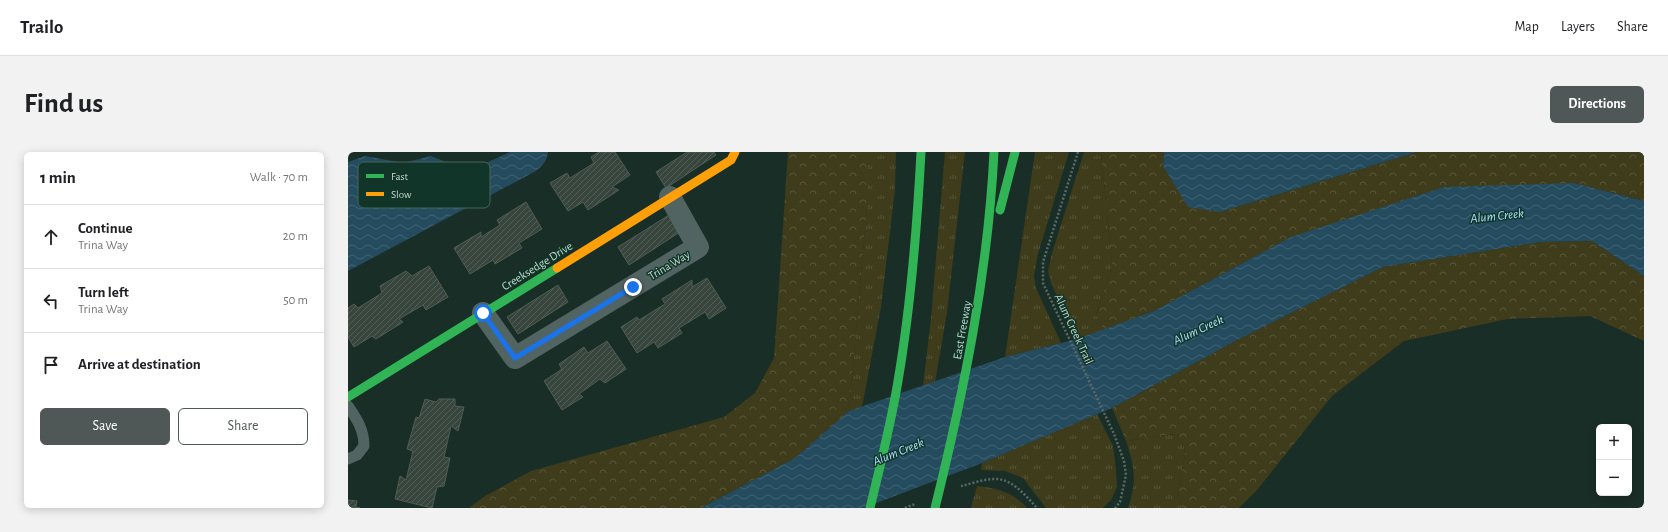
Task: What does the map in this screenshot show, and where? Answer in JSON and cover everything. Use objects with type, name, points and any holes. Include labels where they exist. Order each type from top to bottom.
[{"type":"main road","name":"Creeksedge Drive","points":[[348,397],[731,160],[735,152]]},
{"type":"main road","points":[[870,508],[898,381],[909,309],[918,227],[921,152]]},
{"type":"main road","name":"East Freeway","points":[[935,508],[956,424],[969,360],[983,275],[994,152]]},
{"type":"main road","points":[[983,275],[1015,152]]},
{"type":"street","name":"Trina Way","points":[[483,313],[515,358],[698,247],[670,197]]},
{"type":"lane","points":[[348,406],[360,425],[364,436],[364,446],[357,455],[348,459]]},
{"type":"path","name":"Alum Creek Trail","points":[[1078,152],[1043,262],[1043,283],[1048,297],[1114,434],[1124,461],[1126,475],[1120,502],[1115,508]]},
{"type":"path","points":[[956,487],[995,478],[1009,482],[1022,492],[1036,508]]},
{"type":"path","points":[[905,508],[920,502]]},
{"type":"green space","points":[[788,152],[867,152],[867,206],[849,411],[795,458],[701,508],[469,508],[485,496],[531,471],[724,417],[755,393],[774,358]]},
{"type":"green space","points":[[867,152],[896,152],[895,189],[881,307],[862,407],[849,411],[867,206]]},
{"type":"green space","points":[[945,152],[965,152],[947,313],[935,382],[923,386],[931,318]]},
{"type":"green space","points":[[1035,152],[1069,152],[1038,254],[1034,276],[1036,288],[1061,343],[1005,357]]},
{"type":"green space","points":[[1084,152],[1101,152],[1112,266],[1096,315],[1104,330],[1077,339],[1051,283],[1048,271],[1052,253]]},
{"type":"green space","points":[[1101,152],[1164,152],[1163,166],[1220,212],[1417,152],[1644,152],[1644,201],[1574,183],[1291,237],[1154,311],[1104,330],[1096,315],[1112,266]]},
{"type":"green space","points":[[1592,241],[1644,276],[1644,341],[1590,316],[1508,319],[1404,341],[1332,396],[1257,490],[1239,508],[1182,508],[1177,491],[1186,451],[1176,434],[1126,441],[1112,408],[1239,339],[1383,267],[1541,242]]},
{"type":"green space","points":[[1097,414],[1113,446],[1116,470],[1117,487],[1111,500],[1103,508],[1046,508],[1023,478],[1005,471],[981,470],[982,463]]},
{"type":"green space","points":[[1176,434],[1186,451],[1177,491],[1182,508],[1128,508],[1133,490],[1134,474],[1126,441]]},
{"type":"green space","points":[[977,486],[1004,492],[1016,498],[1027,508],[971,508]]},
{"type":"water","points":[[510,152],[548,152],[544,163],[536,171],[490,195],[490,162],[488,162]]},
{"type":"water","points":[[1164,152],[1417,152],[1220,212],[1188,207],[1163,166]]},
{"type":"water","points":[[365,156],[398,162],[358,162],[358,208],[466,208],[348,271],[348,162]]},
{"type":"water","points":[[431,156],[446,162],[407,162]]},
{"type":"water","name":"Alum Creek","points":[[1574,183],[1644,201],[1644,276],[1592,241],[1541,242],[1383,267],[1239,339],[1112,408],[982,463],[863,508],[701,508],[795,458],[849,411],[1005,357],[1077,339],[1154,311],[1291,237],[1444,187]]},
{"type":"building","points":[[599,152],[615,152],[630,175],[612,187],[619,190],[588,210],[583,202],[568,211],[550,183],[567,173],[570,178],[594,163],[591,157]]},
{"type":"building","points":[[687,152],[714,152],[716,155],[666,188],[656,172]]},
{"type":"building","points":[[526,202],[542,229],[519,243],[522,248],[495,264],[493,260],[470,274],[454,248],[481,232],[481,237],[500,225],[497,220]]},
{"type":"building","points":[[669,215],[680,232],[629,265],[618,247]]},
{"type":"building","points":[[429,266],[448,297],[426,310],[423,305],[399,319],[403,322],[376,339],[372,336],[354,347],[348,337],[348,308],[354,304],[358,308],[382,293],[380,286],[406,271],[412,276]]},
{"type":"building","points":[[707,278],[726,308],[709,319],[705,312],[679,328],[682,333],[658,348],[654,342],[637,353],[621,327],[637,317],[639,320],[665,304],[662,299],[692,280],[692,287]]},
{"type":"building","points":[[558,285],[568,302],[518,334],[507,317]]},
{"type":"building","points":[[607,341],[626,369],[605,383],[600,379],[579,394],[583,397],[562,410],[544,381],[562,369],[559,364],[584,347],[588,353]]},
{"type":"building","points":[[425,399],[436,402],[439,399],[455,399],[455,406],[464,407],[458,431],[451,426],[444,457],[450,458],[444,486],[437,487],[432,508],[395,499],[400,476],[406,480],[413,451],[407,449],[416,417],[419,418]]},
{"type":"building","points":[[348,500],[357,501],[356,507],[360,508],[348,508]]},
{"type":"traffic: fast","points":[[870,508],[892,413],[903,352],[913,267],[921,152]]},
{"type":"traffic: fast","points":[[935,508],[956,420],[973,332],[986,242],[994,152]]},
{"type":"traffic: fast","points":[[1000,210],[1015,152]]},
{"type":"traffic: fast","points":[[348,397],[557,268]]},
{"type":"traffic: slow","points":[[557,268],[731,160],[735,152]]},
{"type":"route","points":[[483,313],[515,358],[633,287]]}]
